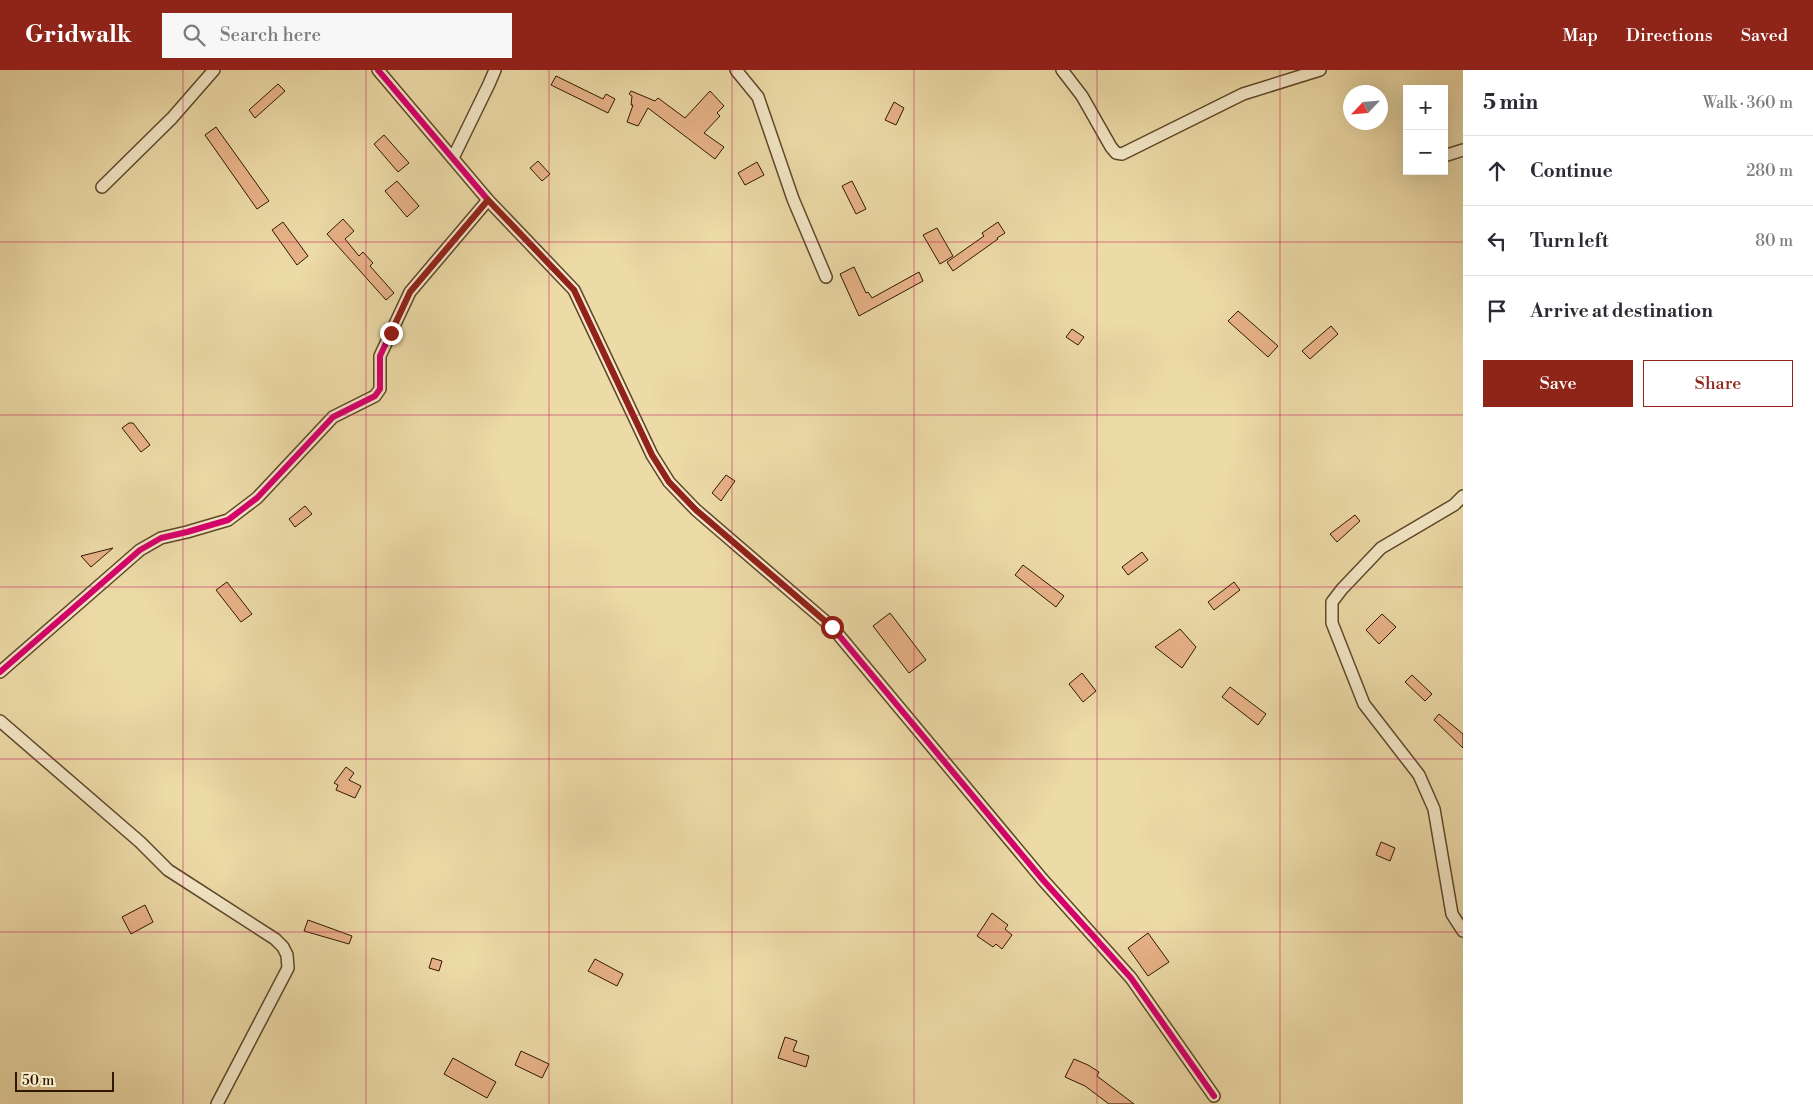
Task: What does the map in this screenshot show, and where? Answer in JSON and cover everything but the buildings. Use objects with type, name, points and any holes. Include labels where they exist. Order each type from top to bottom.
[{"type":"street","points":[[102,187],[172,118],[214,70]]},
{"type":"street","points":[[378,70],[488,200],[574,290],[652,455],[669,482],[696,510],[832,627],[1043,880],[1131,978],[1214,1096]]},
{"type":"street","points":[[453,158],[494,70]]},
{"type":"street","points":[[736,70],[758,97],[793,199],[826,277]]},
{"type":"street","points":[[1062,70],[1082,96],[1111,147],[1116,153],[1122,154],[1243,94],[1320,70]]},
{"type":"street","points":[[1448,155],[1463,150]]},
{"type":"street","points":[[0,672],[140,550],[161,538],[228,520],[257,498],[333,417],[375,396],[380,389],[380,356],[410,292],[488,200]]},
{"type":"street","points":[[1463,496],[1454,505],[1381,548],[1332,602],[1332,623],[1364,704],[1419,775],[1434,808],[1452,914],[1463,931]]},
{"type":"street","points":[[0,721],[140,842],[168,870],[260,929],[284,947],[288,968],[217,1104]]},
{"type":"cycle path","points":[[378,70],[488,200],[574,290],[652,455],[669,482],[696,510],[832,627],[1043,880],[1131,978],[1214,1096]]},
{"type":"cycle path","points":[[0,672],[140,550],[161,538],[228,520],[257,498],[333,417],[375,396],[380,389],[380,356],[410,292],[488,200]]},
{"type":"route","points":[[391,333],[410,292],[488,200],[574,290],[652,455],[669,482],[696,510],[832,627]]}]
